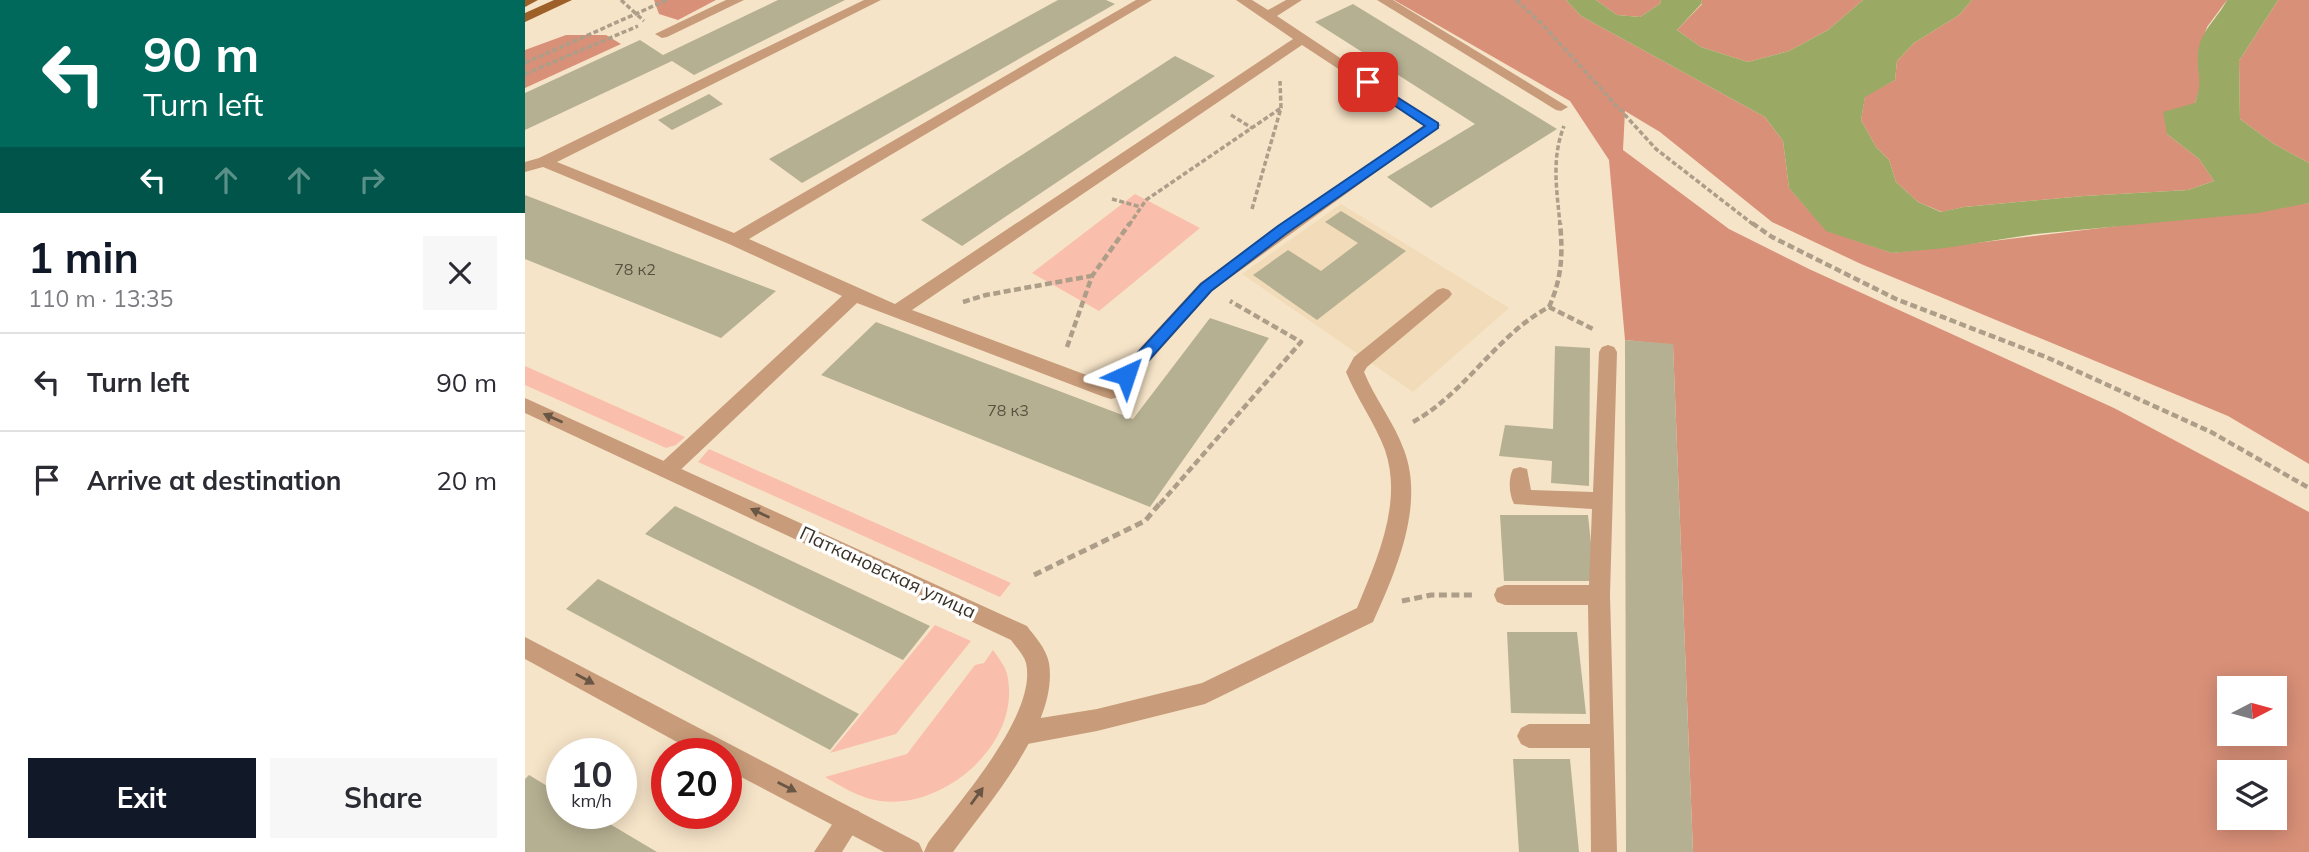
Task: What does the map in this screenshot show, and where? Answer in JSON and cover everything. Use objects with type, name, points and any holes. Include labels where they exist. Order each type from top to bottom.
[{"type":"main road","points":[[525,3],[531,0]]},
{"type":"main road","points":[[525,18],[565,0]]},
{"type":"street","points":[[662,34],[737,0]]},
{"type":"street","points":[[525,167],[544,162],[874,0]]},
{"type":"street","points":[[735,240],[1145,0]]},
{"type":"street","points":[[544,162],[735,240],[853,295],[1111,393],[1206,287],[1434,125],[1243,0]]},
{"type":"street","points":[[1268,16],[1295,0]]},
{"type":"street","points":[[1384,0],[1561,107]]},
{"type":"street","points":[[896,312],[1303,39]]},
{"type":"street","points":[[1022,733],[1097,720],[1205,693],[1365,615],[1385,567],[1402,501],[1403,476],[1386,432],[1355,372],[1360,362],[1443,294]]},
{"type":"street","points":[[667,470],[853,295]]},
{"type":"street","points":[[1604,852],[1599,595],[1608,352]]},
{"type":"street","name":"Паткановская улица","points":[[525,405],[1019,633],[1037,660],[1039,692],[1022,733],[937,852]]},
{"type":"street","points":[[1520,475],[1521,498],[1602,501]]},
{"type":"street","points":[[1505,595],[1599,595]]},
{"type":"street","points":[[528,652],[692,738]]},
{"type":"street","points":[[1529,736],[1602,736]]},
{"type":"street","points":[[742,764],[910,852]]},
{"type":"street","points":[[827,852],[850,820]]},
{"type":"path","points":[[525,74],[646,23],[621,0]]},
{"type":"path","points":[[525,63],[667,0]]},
{"type":"path","points":[[1516,0],[1542,24],[1656,149],[1718,199],[1772,237],[1896,299],[2046,357],[2211,432],[2309,488]]},
{"type":"path","points":[[1252,209],[1281,108],[1280,54]]},
{"type":"path","points":[[1549,307],[1559,285],[1563,257],[1555,171],[1556,146],[1563,132],[1561,107]]},
{"type":"path","points":[[1058,373],[1092,276],[1146,200],[1281,108]]},
{"type":"path","points":[[1125,202],[1141,206]]},
{"type":"path","points":[[928,324],[949,308],[967,300],[1092,276]]},
{"type":"path","points":[[1034,575],[1145,521],[1301,342],[1206,287]]},
{"type":"path","points":[[1386,432],[1436,410],[1454,395],[1487,354],[1532,313],[1549,307],[1593,329]]},
{"type":"path","points":[[1365,615],[1388,603],[1431,595],[1505,595]]},
{"type":"shaded area","points":[[654,0],[716,0],[678,20],[659,14]]},
{"type":"shaded area","points":[[1394,0],[1566,0],[1581,16],[1765,117],[1783,141],[1789,188],[1826,230],[1892,253],[2309,203],[2309,464],[2228,416],[1861,264],[1772,222],[1660,132],[1625,111],[1623,150],[1729,229],[1809,269],[2114,408],[2309,512],[2309,852],[1693,852],[1673,345],[1625,340],[1609,160],[1570,101]]},
{"type":"shaded area","points":[[1566,0],[1596,0],[1617,15],[1640,17],[1661,3],[1660,0],[1701,0],[1702,3],[1677,30],[1701,47],[1748,62],[1789,51],[1828,30],[1863,0],[1972,0],[1959,15],[1914,43],[1897,61],[1895,80],[1865,97],[1861,120],[1876,147],[1889,160],[1896,182],[1918,202],[1941,212],[1964,207],[2084,196],[2188,190],[2214,181],[2199,159],[2167,134],[2163,112],[2195,103],[2199,87],[2199,45],[2227,0],[2278,0],[2239,61],[2240,119],[2274,144],[2309,163],[2309,203],[2258,213],[2036,234],[1892,253],[1826,231],[1789,188],[1783,141],[1765,117],[1581,16]]},
{"type":"shaded area","points":[[1596,0],[1660,0],[1661,3],[1640,17],[1617,15]]},
{"type":"shaded area","points":[[1701,0],[1863,0],[1828,30],[1789,51],[1748,62],[1701,47],[1677,30],[1702,4]]},
{"type":"shaded area","points":[[1972,0],[2227,0],[2207,27],[2198,53],[2201,85],[2195,103],[2167,134],[2199,159],[2214,181],[2188,190],[2084,196],[1964,207],[1942,212],[1918,202],[1896,182],[1889,160],[1876,147],[1861,120],[1865,96],[1895,80],[1897,61],[1914,43],[1959,15]]},
{"type":"shaded area","points":[[2278,0],[2309,0],[2309,163],[2274,144],[2240,119],[2239,61]]},
{"type":"shaded area","points":[[566,35],[606,35],[621,44],[525,88],[525,50]]},
{"type":"shaded area","points":[[1135,194],[1200,228],[1099,311],[1032,273]]},
{"type":"shaded area","points":[[1341,204],[1509,308],[1413,392],[1242,274]]},
{"type":"shaded area","points":[[525,366],[685,437],[676,445],[666,448],[525,385]]},
{"type":"shaded area","points":[[709,449],[1011,583],[1000,597],[698,462]]},
{"type":"shaded area","points":[[935,625],[971,641],[896,734],[830,753]]},
{"type":"shaded area","points":[[993,650],[1007,674],[1009,699],[1003,724],[991,746],[974,766],[953,783],[930,795],[905,801],[880,801],[858,795],[825,777],[907,754],[975,665],[984,663]]},
{"type":"building","points":[[778,0],[845,0],[694,75],[672,61],[525,130],[525,93],[640,40],[663,55]]},
{"type":"building","points":[[1058,0],[1106,0],[1115,4],[802,183],[769,159]]},
{"type":"building","points":[[1353,4],[1557,129],[1431,208],[1387,177],[1475,124],[1315,22]]},
{"type":"building","points":[[1175,56],[1215,76],[962,246],[921,220]]},
{"type":"building","points":[[709,94],[723,104],[672,130],[658,120]]},
{"type":"building","points":[[525,195],[776,291],[721,338],[525,259]]},
{"type":"building","points":[[1341,211],[1406,251],[1317,320],[1253,275],[1288,250],[1321,271],[1358,243],[1325,222]]},
{"type":"building","points":[[1210,318],[1269,338],[1150,507],[821,375],[876,322],[1133,419]]},
{"type":"building","points":[[1625,340],[1673,344],[1693,852],[1626,852]]},
{"type":"building","points":[[1555,346],[1590,348],[1589,486],[1551,483],[1552,461],[1499,456],[1505,425],[1553,429]]},
{"type":"building","points":[[675,506],[930,626],[903,660],[645,534]]},
{"type":"building","points":[[1500,515],[1588,515],[1595,581],[1504,581]]},
{"type":"building","points":[[598,579],[859,714],[830,750],[566,609]]},
{"type":"building","points":[[1507,632],[1577,632],[1586,714],[1511,713]]},
{"type":"building","points":[[1513,759],[1570,759],[1579,852],[1519,852]]},
{"type":"building","points":[[529,775],[546,785],[546,829],[618,829],[657,852],[525,852],[525,779]]},
{"type":"route","points":[[1126,375],[1206,287],[1434,125],[1368,82]]}]
